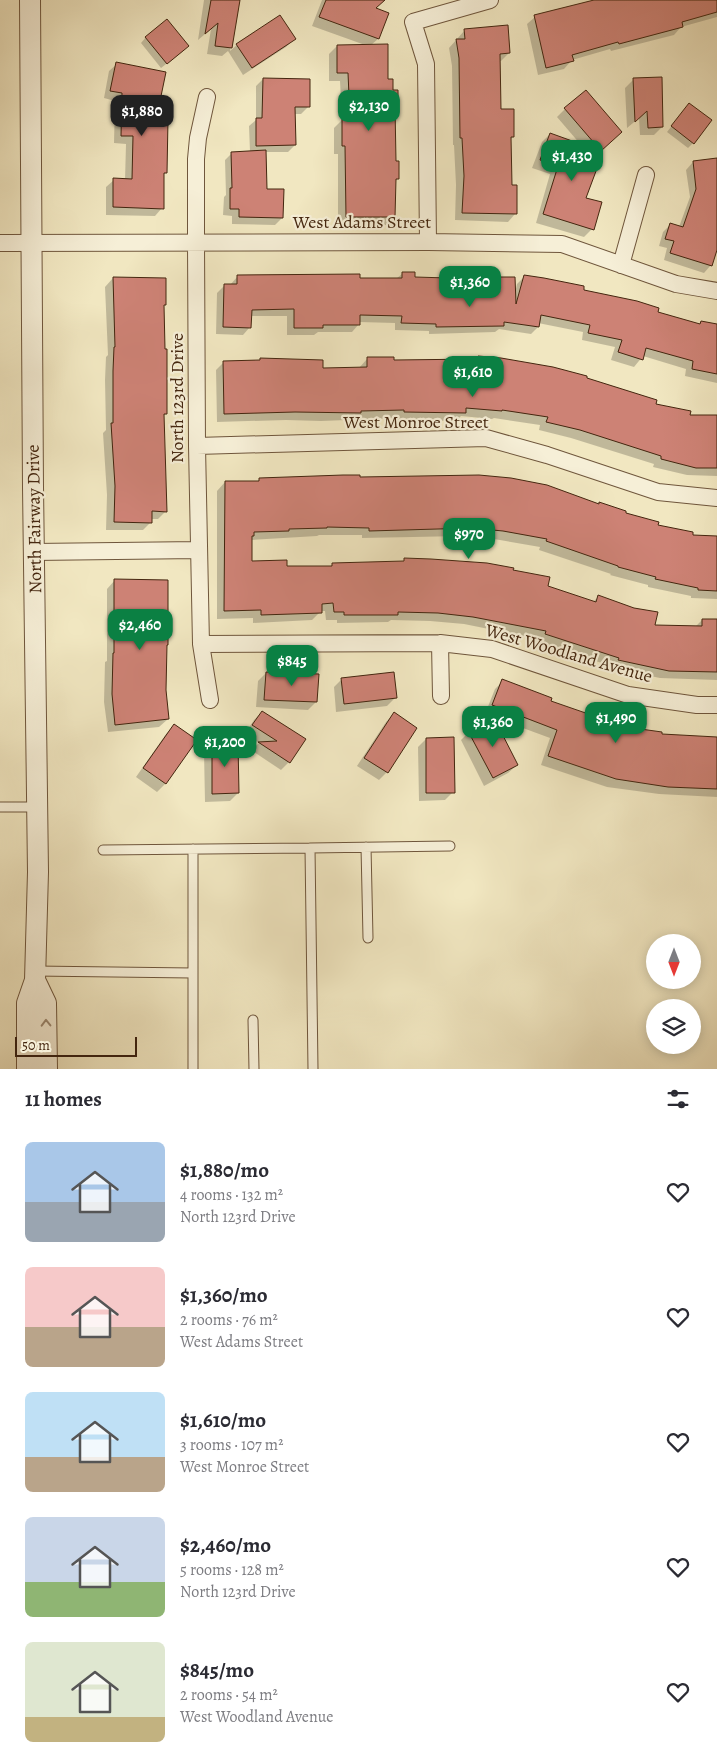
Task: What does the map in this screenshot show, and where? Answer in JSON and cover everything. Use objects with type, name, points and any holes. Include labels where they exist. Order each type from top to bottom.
[{"type":"street","name":"North Fairway Drive","points":[[27,1069],[27,1002],[35,976],[37,807],[30,0]]},
{"type":"street","points":[[428,242],[426,64],[414,22],[490,0]]},
{"type":"street","name":"North 123rd Drive","points":[[207,97],[196,159],[197,446],[201,644],[210,700]]},
{"type":"street","points":[[621,265],[646,174]]},
{"type":"street","name":"West Adams Street","points":[[0,243],[428,242],[562,244],[676,284],[717,291]]},
{"type":"street","name":"West Monroe Street","points":[[197,446],[486,438],[547,455],[658,492],[717,498]]},
{"type":"street","points":[[34,552],[198,550]]},
{"type":"street","points":[[440,643],[441,696]]},
{"type":"street","name":"West Woodland Avenue","points":[[201,644],[440,643],[492,649],[628,695],[697,705],[717,705]]},
{"type":"street","name":"North Fairway Drive","points":[[35,976],[46,1002],[47,1069]]},
{"type":"lane","points":[[0,807],[37,807]]},
{"type":"lane","points":[[103,850],[450,846]]},
{"type":"lane","points":[[310,848],[313,1069]]},
{"type":"lane","points":[[366,848],[368,938]]},
{"type":"lane","points":[[193,849],[193,1069]]},
{"type":"lane","points":[[35,976],[192,974]]},
{"type":"lane","points":[[253,1020],[254,1069]]},
{"type":"building","points":[[211,0],[240,0],[232,48],[215,46],[218,23],[205,34]]},
{"type":"building","points":[[326,0],[385,0],[376,8],[389,13],[379,39],[319,17]]},
{"type":"building","points":[[594,0],[717,0],[717,12],[682,22],[683,27],[572,55],[574,61],[546,68],[534,15]]},
{"type":"building","points":[[280,15],[296,39],[252,68],[236,44]]},
{"type":"building","points":[[167,19],[189,46],[167,64],[145,37]]},
{"type":"building","points":[[508,25],[510,53],[500,54],[501,109],[514,109],[514,137],[511,137],[512,185],[517,185],[517,214],[462,213],[464,176],[462,138],[460,138],[459,58],[456,39],[465,39],[464,29]]},
{"type":"building","points":[[388,44],[388,79],[393,79],[393,90],[398,90],[398,107],[395,107],[396,161],[399,161],[399,179],[396,179],[395,217],[346,217],[345,146],[342,146],[342,118],[350,118],[348,73],[337,73],[337,45]]},
{"type":"building","points":[[116,62],[166,72],[160,101],[159,119],[168,119],[167,173],[164,173],[164,209],[113,207],[113,178],[132,179],[133,136],[121,136],[122,93],[110,91]]},
{"type":"building","points":[[662,77],[663,127],[648,128],[647,111],[635,122],[633,78]]},
{"type":"building","points":[[263,78],[310,79],[310,107],[295,107],[296,145],[256,146],[256,118],[262,118]]},
{"type":"building","points":[[586,90],[622,132],[601,151],[564,108]]},
{"type":"building","points":[[689,103],[712,120],[694,144],[671,126]]},
{"type":"building","points":[[550,133],[600,151],[590,160],[599,163],[586,198],[602,202],[594,230],[543,214],[558,166],[540,160]]},
{"type":"building","points":[[266,150],[267,189],[284,189],[283,218],[239,217],[239,209],[230,209],[230,188],[232,188],[231,152]]},
{"type":"building","points":[[717,158],[717,250],[712,266],[670,253],[674,241],[665,239],[670,223],[683,227],[696,189],[693,161]]},
{"type":"building","points":[[402,272],[415,272],[415,277],[448,278],[449,275],[475,276],[474,273],[492,272],[492,277],[515,277],[516,304],[524,275],[544,278],[584,286],[584,290],[637,301],[659,308],[658,312],[700,324],[701,321],[717,324],[717,374],[692,369],[693,361],[646,348],[643,360],[618,352],[622,340],[588,333],[590,325],[541,315],[539,327],[504,322],[504,326],[436,327],[436,324],[401,323],[402,316],[360,315],[360,325],[323,325],[323,328],[294,328],[294,309],[252,310],[251,328],[223,327],[224,284],[237,284],[237,275],[360,274],[360,278],[402,278]]},
{"type":"building","points":[[113,277],[166,278],[166,305],[164,305],[165,349],[167,349],[167,414],[164,414],[167,512],[152,511],[152,523],[114,522],[115,486],[111,423],[113,423],[115,347]]},
{"type":"building","points":[[478,356],[553,367],[587,376],[587,378],[657,400],[656,404],[691,411],[690,415],[717,415],[717,468],[696,468],[661,459],[661,456],[580,430],[546,422],[548,417],[502,410],[466,408],[466,413],[404,412],[404,410],[361,411],[361,413],[224,414],[223,361],[260,360],[260,358],[323,360],[323,368],[367,367],[367,357],[394,357],[394,360],[478,359]]},
{"type":"building","points":[[360,475],[360,477],[479,475],[511,478],[547,485],[599,504],[599,502],[626,511],[626,513],[659,522],[658,525],[693,532],[693,535],[717,536],[717,591],[698,590],[698,588],[655,579],[656,577],[618,567],[546,541],[547,539],[503,531],[472,528],[369,531],[369,528],[327,527],[254,532],[254,536],[252,536],[252,561],[287,560],[287,566],[332,566],[332,563],[404,561],[404,558],[487,563],[514,568],[513,570],[550,577],[548,586],[596,602],[598,595],[634,608],[658,612],[655,625],[702,626],[702,619],[717,619],[717,672],[669,671],[618,660],[619,658],[545,634],[546,631],[473,617],[438,613],[398,612],[398,615],[344,615],[344,612],[334,612],[333,603],[322,604],[322,613],[261,615],[261,610],[224,611],[225,481],[259,481],[259,478]]},
{"type":"building","points":[[114,579],[168,580],[166,690],[169,719],[115,725],[112,694]]},
{"type":"building","points":[[266,672],[319,674],[317,702],[264,700]]},
{"type":"building","points":[[394,672],[397,698],[344,704],[341,678]]},
{"type":"building","points":[[502,679],[552,698],[551,701],[626,727],[662,732],[662,734],[717,737],[717,789],[668,787],[616,779],[548,756],[557,730],[492,705]]},
{"type":"building","points":[[262,711],[306,739],[290,763],[258,742],[277,741],[252,725]]},
{"type":"building","points":[[394,712],[417,728],[388,773],[364,758]]},
{"type":"building","points":[[494,718],[518,765],[493,778],[468,731]]},
{"type":"building","points":[[174,724],[197,740],[166,784],[143,768]]},
{"type":"building","points":[[454,737],[455,793],[426,793],[426,738]]},
{"type":"building","points":[[212,742],[238,742],[239,793],[212,794]]}]
